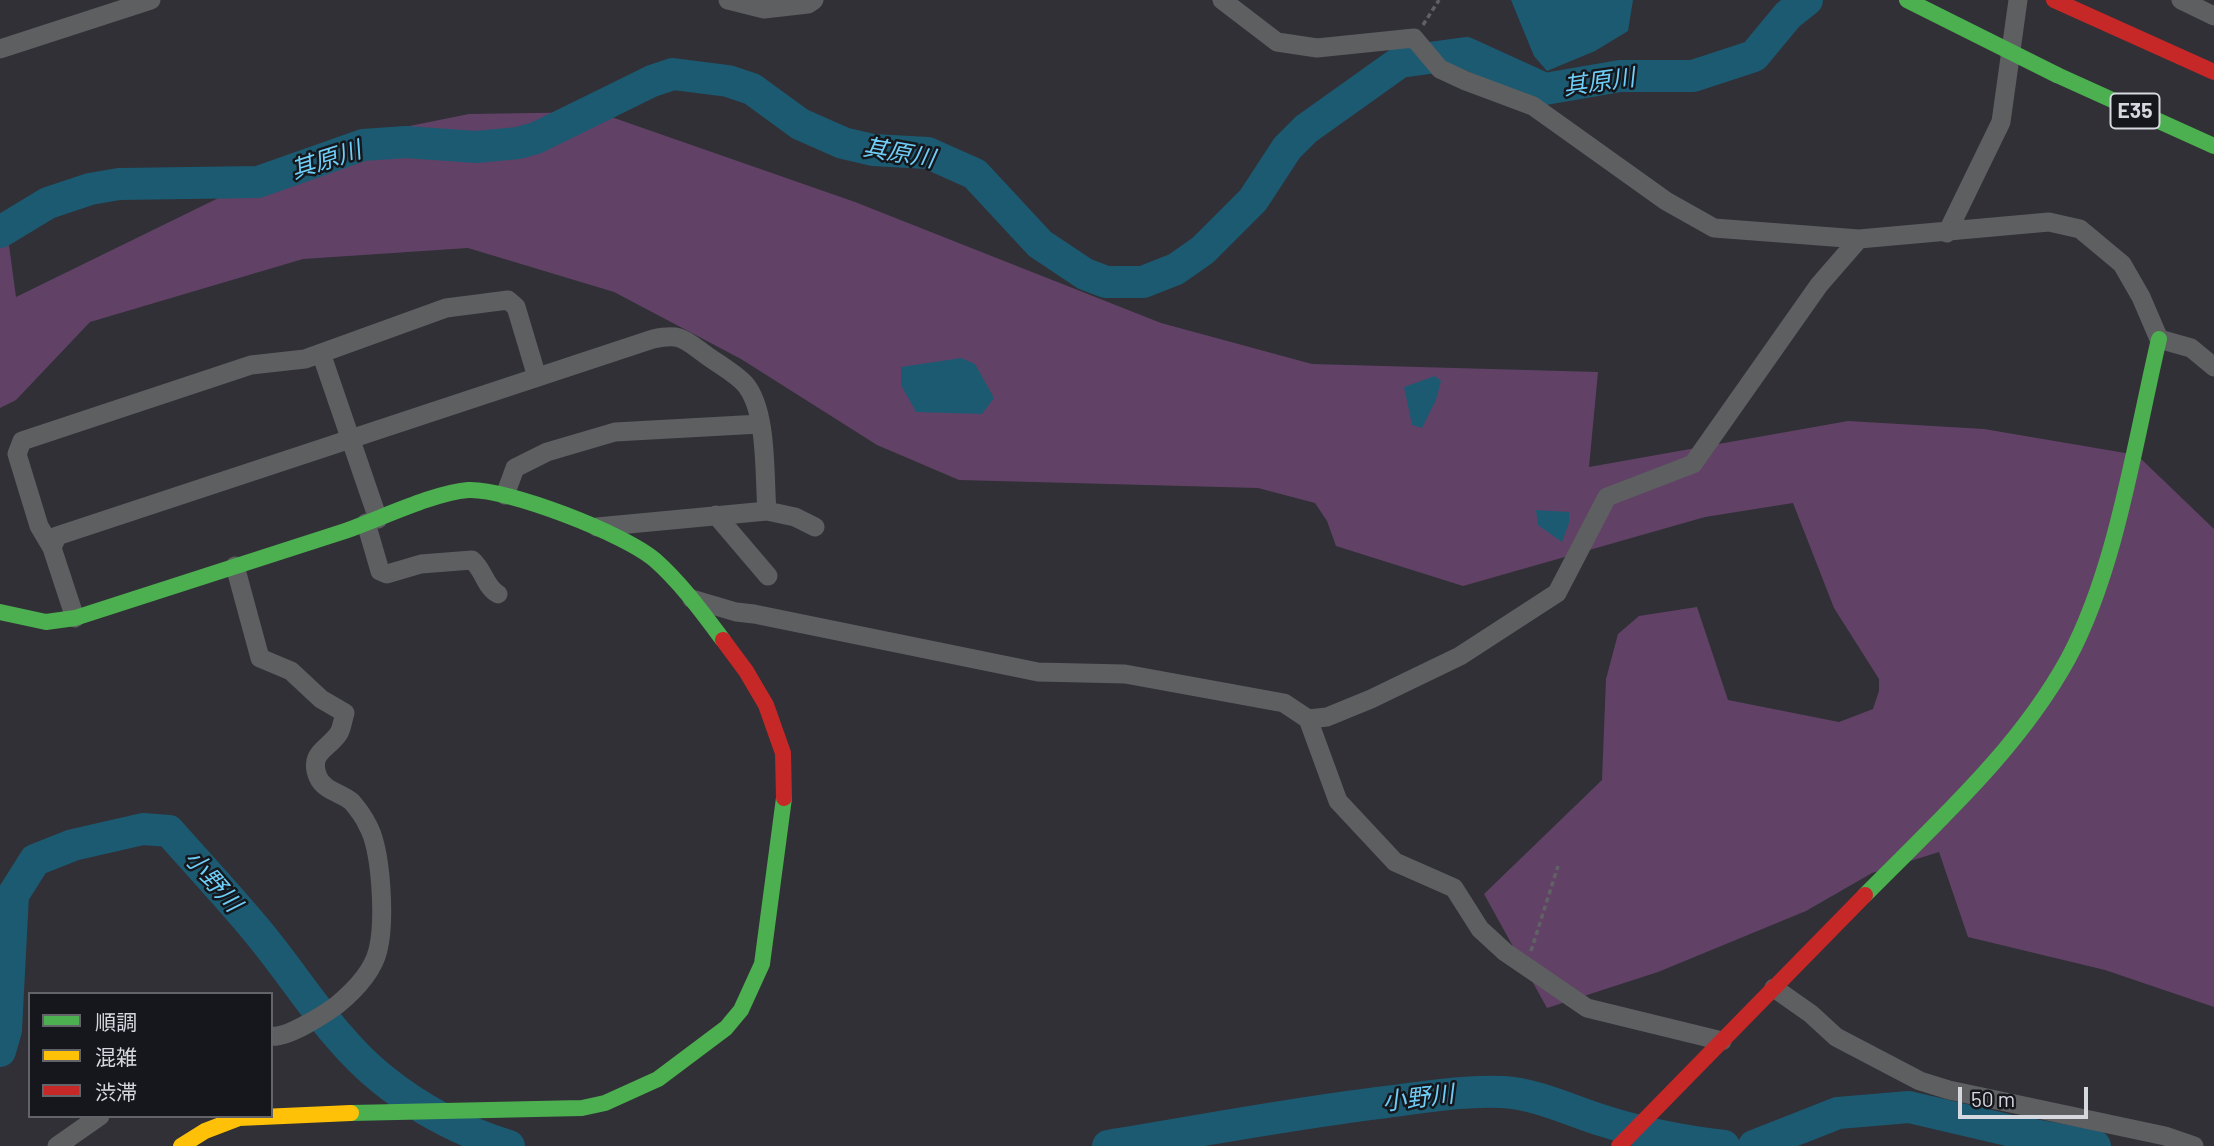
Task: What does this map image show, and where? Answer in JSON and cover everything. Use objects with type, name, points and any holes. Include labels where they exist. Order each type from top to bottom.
[{"type":"main road","name":"E35","points":[[1907,0],[2057,75],[2214,146]]},
{"type":"main road","points":[[2057,1],[2214,72]]},
{"type":"main road","points":[[1619,1146],[1976,782],[2022,726],[2054,680],[2077,640],[2105,563],[2159,339]]},
{"type":"main road","points":[[0,612],[46,622],[75,618],[441,496],[469,490],[505,495],[597,527],[653,558],[692,599],[746,671],[766,705],[783,753],[784,803],[762,964],[741,1010],[726,1028],[658,1079],[604,1103],[582,1108],[273,1116]]},
{"type":"main road","points":[[181,1146],[205,1131],[239,1118]]},
{"type":"street","points":[[0,48],[151,0]]},
{"type":"street","points":[[728,0],[764,9],[808,4],[814,0]]},
{"type":"street","points":[[1222,0],[1278,42],[1317,48],[1414,38],[1440,69],[1533,106],[1666,201],[1714,228],[1859,239],[2049,222],[2080,229],[2122,264],[2141,297],[2159,339],[2190,348],[2214,367]]},
{"type":"street","points":[[1947,233],[2001,122],[2018,0]]},
{"type":"street","points":[[2181,0],[2214,16]]},
{"type":"street","points":[[1308,719],[1327,717],[1371,699],[1460,656],[1557,593],[1607,497],[1693,464],[1819,285],[1859,239]]},
{"type":"street","points":[[75,618],[52,548],[39,526],[17,454],[22,441],[251,365],[305,359],[446,308],[508,300],[516,307],[537,377]]},
{"type":"street","points":[[52,548],[57,536],[653,339],[673,335],[686,341],[743,382],[752,394],[760,424],[767,511]]},
{"type":"street","points":[[321,353],[372,521],[380,571],[387,574],[421,564],[472,561],[481,567],[491,591],[498,594]]},
{"type":"street","points":[[505,495],[515,468],[547,452],[615,432],[760,424]]},
{"type":"street","points":[[597,527],[767,511],[795,517],[815,527]]},
{"type":"street","points":[[716,515],[768,576]]},
{"type":"street","points":[[236,566],[260,658],[291,671],[321,699],[345,713],[339,734],[320,751],[316,766],[318,779],[326,788],[351,802],[369,826],[379,870],[382,919],[378,951],[369,970],[356,988],[336,1006],[277,1037],[273,1036]]},
{"type":"street","points":[[692,599],[736,612],[1038,672],[1125,674],[1284,704],[1308,719],[1338,801],[1395,862],[1454,888],[1480,929],[1526,968],[1587,1008],[1723,1041]]},
{"type":"street","points":[[1774,988],[1811,1014],[1836,1037],[1920,1081],[1949,1090],[2165,1136],[2194,1146]]},
{"type":"street","points":[[57,1146],[97,1118]]},
{"type":"path","points":[[1414,38],[1439,0]]},
{"type":"path","points":[[1526,968],[1558,866]]},
{"type":"shaded area","points":[[597,112],[855,202],[1161,323],[1312,364],[1598,372],[1589,467],[1848,421],[1984,429],[2137,455],[2214,529],[2214,1007],[2105,970],[1968,937],[1939,852],[1872,873],[1806,911],[1658,972],[1547,1008],[1484,894],[1602,780],[1606,679],[1618,634],[1639,616],[1697,607],[1728,700],[1839,722],[1873,709],[1879,691],[1879,679],[1834,608],[1793,503],[1705,517],[1463,586],[1336,546],[1327,521],[1315,503],[1258,488],[959,480],[877,445],[741,359],[614,292],[468,248],[303,259],[90,322],[16,400],[0,408],[0,242],[8,238],[16,297],[335,141],[469,114]]},
{"type":"water","points":[[1511,0],[1633,0],[1628,31],[1595,51],[1547,71],[1534,56]]},
{"type":"water","points":[[961,358],[975,364],[994,398],[982,414],[916,412],[901,385],[901,367]]},
{"type":"water","points":[[1435,376],[1441,381],[1436,400],[1422,428],[1412,425],[1404,387]]},
{"type":"water","points":[[1536,510],[1569,512],[1569,523],[1562,542],[1538,525]]},
{"type":"waterway","name":"其原川","points":[[0,232],[48,203],[90,189],[119,184],[258,182],[363,145],[406,142],[476,147],[518,143],[536,138],[652,81],[673,74],[728,81],[752,89],[800,124],[843,143],[873,150],[928,153],[975,174],[1040,244],[1085,274],[1106,282],[1143,282],[1176,269],[1203,250],[1253,200],[1287,148],[1306,129],[1400,62],[1466,53],[1545,89],[1620,76],[1693,76],[1754,56],[1788,15],[1807,0]]},
{"type":"waterway","name":"小野川","points":[[0,1051],[6,1030],[13,895],[35,860],[73,845],[143,829],[169,831],[258,932],[331,1028],[364,1063],[396,1090],[426,1110],[458,1127],[509,1146]]},
{"type":"waterway","name":"小野川","points":[[1108,1146],[1351,1106],[1474,1092],[1516,1093],[1634,1130],[1724,1146]]},
{"type":"waterway","name":"小野川","points":[[1754,1146],[1838,1113],[1909,1107],[2012,1131],[2095,1146]]},
{"type":"traffic: fast","points":[[1907,0],[2057,75]]},
{"type":"traffic: fast","points":[[2057,75],[2214,146]]},
{"type":"traffic: fast","points":[[1865,895],[1948,812],[2001,754],[2048,692],[2068,659],[2100,585],[2112,544],[2159,339]]},
{"type":"traffic: fast","points":[[0,612],[46,622],[75,618],[342,532],[422,501],[468,490],[486,491],[536,504],[593,526],[640,549],[674,578],[723,640]]},
{"type":"traffic: fast","points":[[351,1113],[582,1108],[605,1103],[658,1079],[726,1028],[741,1010],[762,964],[784,798]]},
{"type":"traffic: slow","points":[[273,1116],[351,1113]]},
{"type":"traffic: slow","points":[[181,1146],[205,1131],[239,1118]]},
{"type":"traffic: jam","points":[[2054,0],[2214,72]]},
{"type":"traffic: jam","points":[[723,640],[766,705],[783,753],[784,798]]},
{"type":"traffic: jam","points":[[1619,1146],[1865,895]]}]
